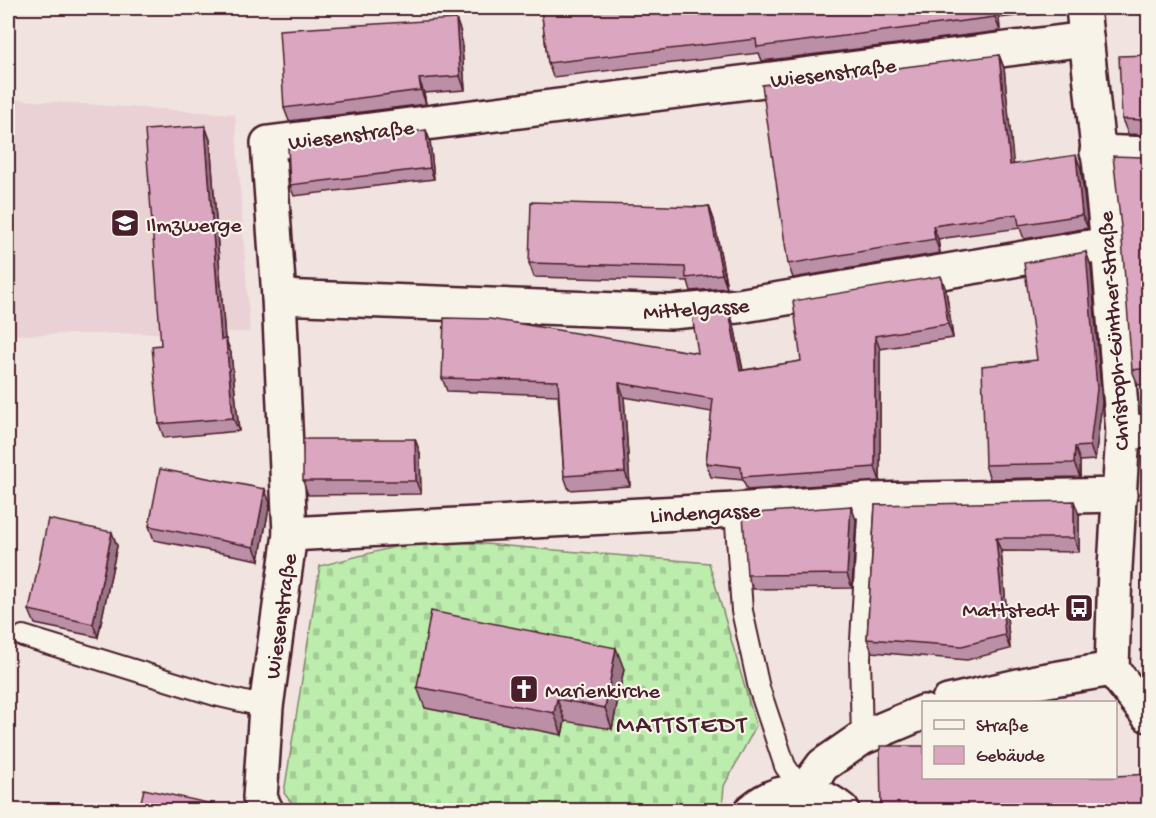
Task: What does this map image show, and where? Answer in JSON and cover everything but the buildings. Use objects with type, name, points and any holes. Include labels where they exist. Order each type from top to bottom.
[{"type":"street","name":"Christoph-Günther-Straße","points":[[1084,23],[1108,244],[1136,431],[1120,495],[1112,669]]},
{"type":"street","name":"Wiesenstraße","points":[[263,804],[266,707],[290,534],[279,297],[268,143],[1084,23]]},
{"type":"street","points":[[1097,152],[1149,153]]},
{"type":"street","name":"Mittelgasse","points":[[279,297],[671,312],[738,306],[1108,244]]},
{"type":"street","name":"Lindengasse","points":[[290,534],[735,510],[869,500],[1120,495]]},
{"type":"street","points":[[952,701],[1036,682],[1112,669],[1149,715]]},
{"type":"street","points":[[802,792],[823,765],[862,738],[922,713]]},
{"type":"street","points":[[752,810],[763,801],[782,793],[802,792],[822,797],[842,810]]},
{"type":"lane","points":[[862,738],[860,658],[869,500]]},
{"type":"lane","points":[[735,510],[742,610],[759,688],[785,766],[802,792]]},
{"type":"lane","points":[[23,636],[215,695],[266,707]]},
{"type":"shaded area","name":"Ilmzwerge","points":[[8,99],[235,114],[250,332],[8,335]]},
{"type":"green space","points":[[425,539],[709,563],[756,726],[724,786],[722,810],[297,810],[284,793],[320,566]]},
{"type":"place","name":"Ilmzwerge","points":[[125,223]]},
{"type":"place","name":"Mattstedt","points":[[1079,608]]},
{"type":"place","name":"Marienkirche","points":[[524,689]]},
{"type":"district","name":"MATTSTEDT","points":[[682,723]]}]
